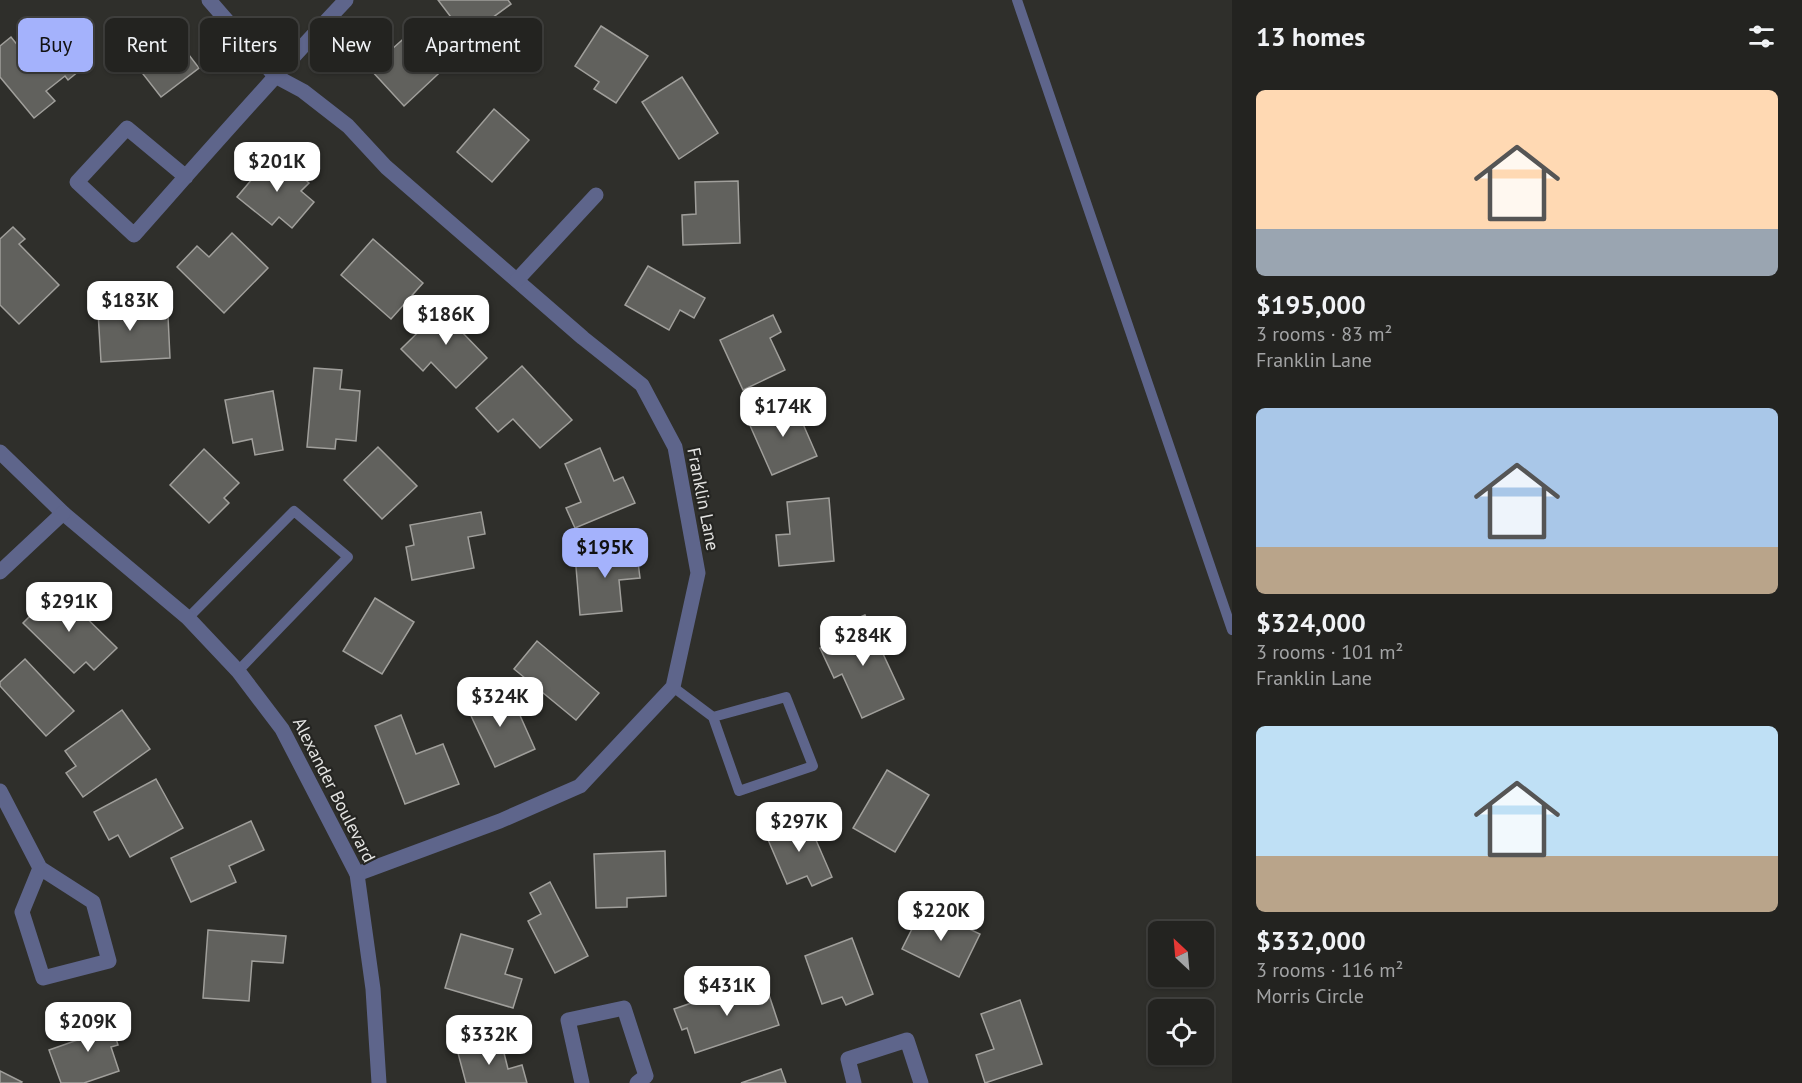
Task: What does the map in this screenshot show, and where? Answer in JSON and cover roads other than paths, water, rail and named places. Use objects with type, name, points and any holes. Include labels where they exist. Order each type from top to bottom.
[{"type":"street","name":"Franklin Lane","points":[[209,0],[274,76],[303,91],[348,126],[386,167],[642,385],[675,447],[698,573],[674,687]]},
{"type":"street","points":[[186,177],[127,128],[77,182],[134,235],[186,177],[274,76],[346,0]]},
{"type":"street","points":[[517,280],[596,195]]},
{"type":"street","name":"Alexander Boulevard","points":[[0,452],[63,513],[189,618],[238,671],[282,729],[357,874],[373,988],[379,1083]]},
{"type":"street","points":[[0,572],[63,513]]},
{"type":"street","points":[[357,874],[500,821],[580,786],[674,687]]},
{"type":"street","points":[[0,791],[40,868],[93,902],[109,961],[43,978],[22,912],[40,868]]},
{"type":"street","points":[[582,1083],[568,1020],[624,1008],[646,1076],[637,1083]]},
{"type":"street","points":[[854,1083],[848,1059],[907,1040],[921,1083]]},
{"type":"lane","points":[[1017,0],[1232,630]]},
{"type":"lane","points":[[189,618],[294,511],[348,557],[238,671]]},
{"type":"lane","points":[[674,687],[713,717],[739,791],[813,766],[786,697],[713,717]]}]
